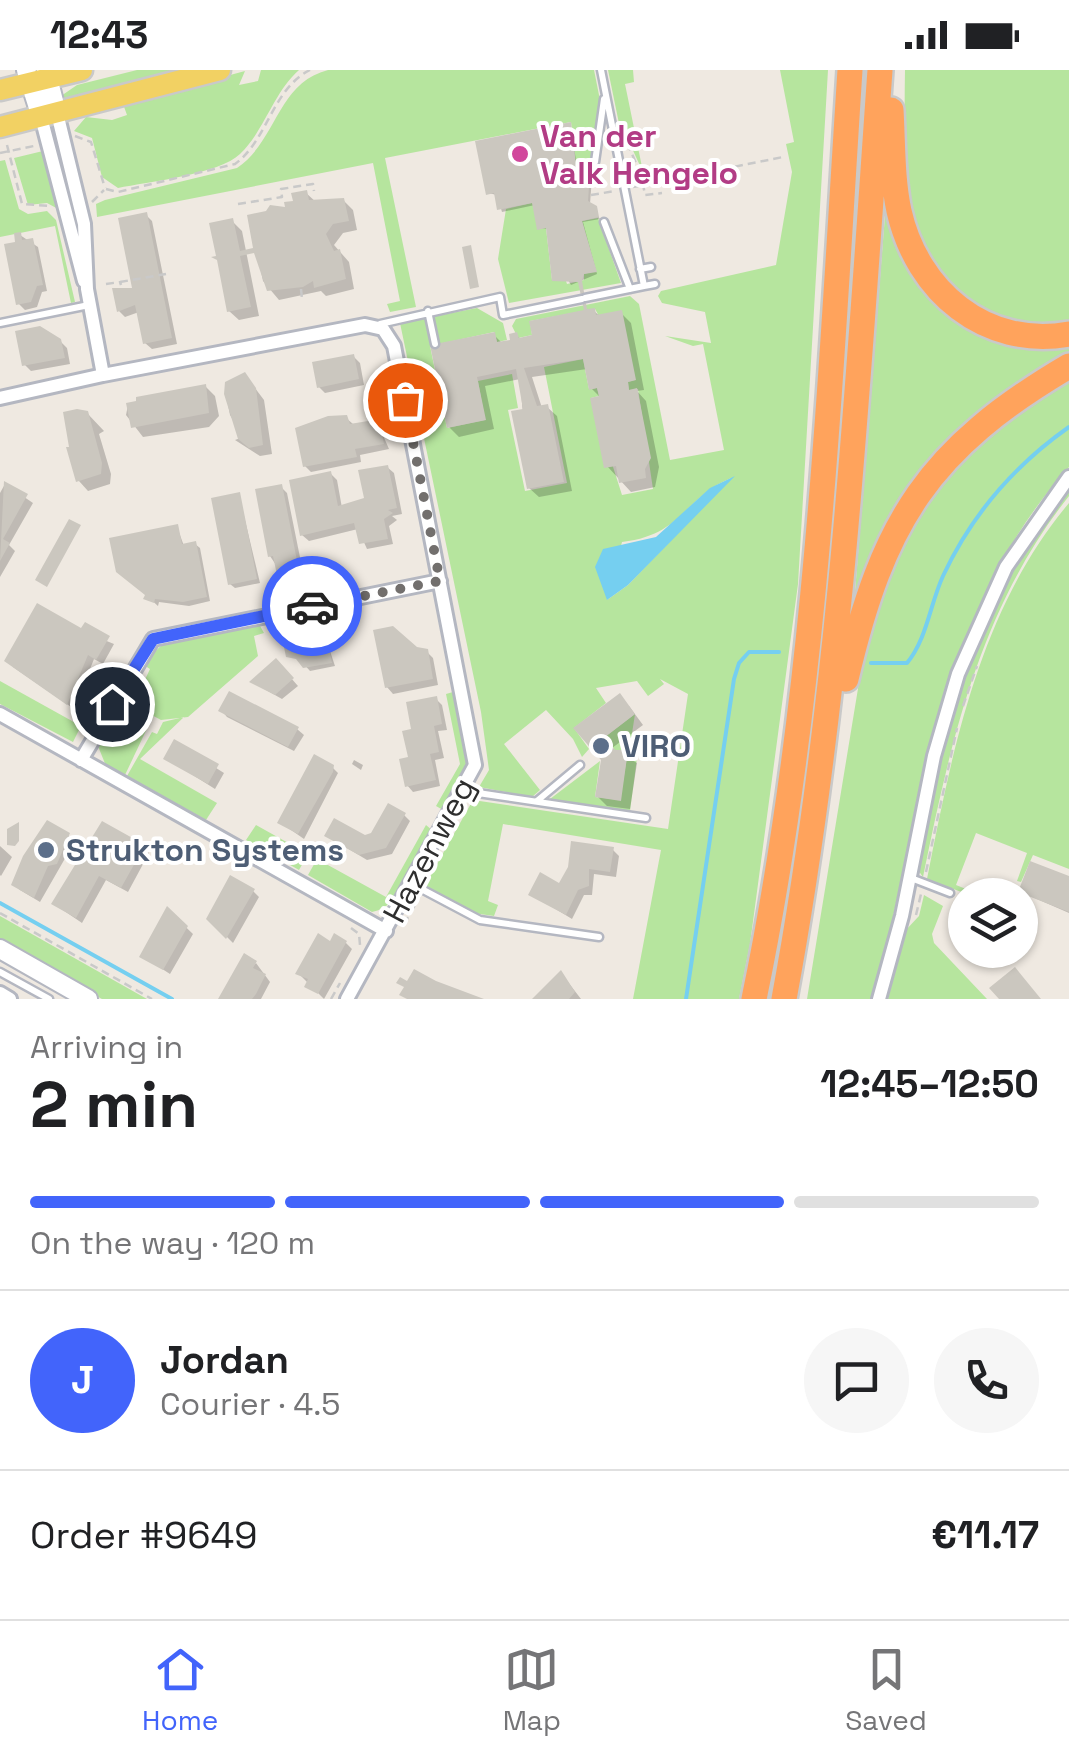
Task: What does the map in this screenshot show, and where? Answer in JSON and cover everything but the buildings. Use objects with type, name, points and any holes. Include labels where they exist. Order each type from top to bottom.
[{"type":"highway","points":[[754,999],[781,840],[807,630],[850,70]]},
{"type":"highway","points":[[884,70],[900,211],[928,279],[945,299],[984,324],[1034,336],[1069,334]]},
{"type":"highway","points":[[818,799],[852,473],[884,70]]},
{"type":"highway","points":[[784,999],[818,799],[864,604],[894,531],[933,476],[971,434],[1018,396],[1069,366]]},
{"type":"main road","points":[[0,90],[37,75],[82,70]]},
{"type":"main road","points":[[0,127],[220,70]]},
{"type":"street","points":[[37,75],[84,224],[86,288]]},
{"type":"street","points":[[49,115],[103,376]]},
{"type":"street","points":[[0,398],[374,326]]},
{"type":"street","name":"Hazenweg","points":[[349,998],[418,887],[465,787],[475,754],[394,346],[390,336],[374,326]]},
{"type":"street","points":[[880,999],[938,740],[966,650],[1017,546],[1069,477]]},
{"type":"street","points":[[81,760],[153,639],[440,581]]},
{"type":"street","points":[[0,714],[392,933]]},
{"type":"street","points":[[0,950],[88,999]]},
{"type":"street","points":[[0,994],[10,999]]},
{"type":"lane","points":[[601,70],[644,286]]},
{"type":"lane","points":[[595,162],[605,92]]},
{"type":"lane","points":[[604,222],[630,289]]},
{"type":"lane","points":[[640,269],[651,266]]},
{"type":"lane","points":[[374,326],[500,297],[503,315],[655,284]]},
{"type":"lane","points":[[0,323],[89,305]]},
{"type":"lane","points":[[428,312],[435,344]]},
{"type":"lane","points":[[536,802],[580,765]]},
{"type":"lane","points":[[465,787],[646,818]]},
{"type":"lane","points":[[910,877],[948,892]]},
{"type":"lane","points":[[418,887],[480,920],[600,937]]},
{"type":"lane","points":[[0,972],[48,999]]},
{"type":"path","points":[[106,189],[118,192],[235,164],[248,152],[290,85],[310,70]]},
{"type":"path","points":[[615,143],[626,142],[641,174],[640,186],[645,197],[662,193]]},
{"type":"path","points":[[0,153],[8,152],[22,204],[52,206],[69,225]]},
{"type":"path","points":[[640,186],[783,157]]},
{"type":"path","points":[[641,174],[657,170]]},
{"type":"path","points":[[238,204],[282,197],[281,190],[313,184],[314,191]]},
{"type":"path","points":[[592,195],[616,190]]},
{"type":"path","points":[[106,284],[166,274]]},
{"type":"path","points":[[300,289],[302,299]]},
{"type":"path","points":[[962,710],[980,658]]},
{"type":"path","points":[[896,926],[905,928],[917,914],[958,722]]},
{"type":"path","points":[[392,933],[418,887]]},
{"type":"path","points":[[0,913],[152,999]]},
{"type":"path","points":[[350,926],[359,934],[360,947]]},
{"type":"path","points":[[331,999],[340,982]]},
{"type":"green space","points":[[137,70],[191,70],[68,100],[61,96],[77,85]]},
{"type":"green space","points":[[261,70],[299,70],[282,89],[249,144],[217,167],[118,188],[102,177],[92,138],[74,131],[86,117],[112,120],[127,115],[123,104],[245,71],[239,85],[258,81]]},
{"type":"green space","points":[[328,70],[594,70],[600,100],[590,172],[577,175],[571,122],[385,158],[416,307],[390,312],[387,304],[400,301],[373,163],[97,217],[96,204],[105,200],[237,168],[261,143],[298,87]]},
{"type":"green space","points":[[608,70],[633,70],[634,82],[625,84],[642,167],[651,169],[642,170],[630,144],[622,138]]},
{"type":"green space","points":[[780,70],[828,70],[798,584],[750,944],[739,999],[633,999],[661,850],[503,824],[488,901],[498,905],[494,916],[473,913],[424,887],[473,800],[668,829],[688,694],[660,679],[664,684],[648,696],[637,681],[596,688],[606,703],[574,728],[589,749],[582,757],[573,739],[546,710],[504,744],[540,790],[532,797],[479,787],[489,770],[481,712],[400,323],[477,308],[503,323],[507,340],[497,342],[494,332],[430,346],[447,428],[485,420],[478,381],[512,374],[518,408],[508,410],[525,491],[567,483],[544,367],[583,359],[589,389],[597,388],[599,396],[591,398],[622,495],[653,489],[638,389],[629,390],[628,382],[635,380],[595,309],[530,321],[532,335],[518,338],[512,326],[516,319],[630,296],[639,304],[670,460],[724,450],[703,344],[693,346],[665,336],[711,343],[705,312],[662,303],[658,296],[661,291],[776,265],[792,172],[786,144],[794,142]],"holes":[[[731,478],[628,585],[607,600],[622,542],[658,532],[702,495]]]},
{"type":"green space","points":[[905,70],[1069,70],[1069,325],[1014,323],[973,308],[944,283],[924,248],[913,208],[907,163]]},
{"type":"green space","points":[[43,151],[60,210],[47,203],[28,205],[14,158]]},
{"type":"green space","points":[[5,160],[19,209],[28,214],[47,211],[56,220],[75,302],[71,303],[55,226],[0,237],[0,161]]},
{"type":"green space","points":[[888,178],[939,304],[1069,342],[1069,360],[979,421],[853,617]]},
{"type":"green space","points":[[532,203],[546,228],[552,280],[565,278],[567,284],[584,280],[584,274],[596,271],[582,221],[598,218],[621,283],[509,303],[498,259],[506,209]]},
{"type":"green space","points":[[1069,377],[1069,467],[1024,525],[989,586],[961,651],[921,789],[875,999],[807,999],[865,646],[894,561],[922,508],[959,461],[991,432]]},
{"type":"green space","points":[[1069,486],[1069,496],[1038,539],[1013,584],[973,677],[945,775],[923,877],[918,870],[942,753],[977,640],[1012,569]]},
{"type":"green space","points":[[1069,503],[1069,869],[1033,855],[1023,878],[1018,878],[1027,853],[976,833],[959,878],[948,878],[948,887],[927,879],[960,730],[992,634],[1038,544]]},
{"type":"green space","points":[[259,624],[264,633],[254,636],[258,656],[188,717],[161,720],[133,705],[150,669],[142,664],[165,642]]},
{"type":"green space","points":[[0,681],[81,726],[73,742],[0,704]]},
{"type":"green space","points":[[453,692],[468,765],[443,810],[436,806],[460,764],[446,694]]},
{"type":"green space","points":[[130,706],[152,718],[125,775],[106,766],[98,746],[106,728],[115,732]]},
{"type":"green space","points":[[635,714],[631,740],[639,743],[630,811],[550,799],[600,761],[595,797],[620,800],[628,751],[615,750],[605,737]]},
{"type":"green space","points":[[184,717],[140,759],[217,803],[206,820],[127,776],[152,732],[157,734],[163,722]]},
{"type":"green space","points":[[256,825],[308,854],[299,870],[246,840]]},
{"type":"green space","points":[[426,825],[433,831],[416,866],[401,891],[383,908],[372,912],[308,875],[317,859],[386,897]]},
{"type":"green space","points":[[924,895],[943,906],[932,934],[934,943],[948,958],[948,968],[958,968],[987,999],[888,999],[904,932],[919,916]]},
{"type":"green space","points":[[0,916],[147,999],[102,999],[0,942]]},
{"type":"water","points":[[735,476],[628,585],[607,600],[595,567],[603,549],[656,537],[710,488]]},
{"type":"waterway","points":[[871,663],[907,663],[924,632],[943,576],[967,533],[1013,475],[1069,427]]},
{"type":"waterway","points":[[686,999],[734,679],[739,663],[749,652],[779,652]]},
{"type":"waterway","points":[[0,903],[172,999]]},
{"type":"way so far","points":[[312,606],[440,581],[405,400]]},
{"type":"place","name":"Van der Valk Hengelo","points":[[520,154]]},
{"type":"place","name":"VIRO","points":[[601,746]]},
{"type":"place","name":"Strukton Systems","points":[[46,850]]},
{"type":"route","points":[[112,704],[142,650],[153,639],[312,606]]}]
